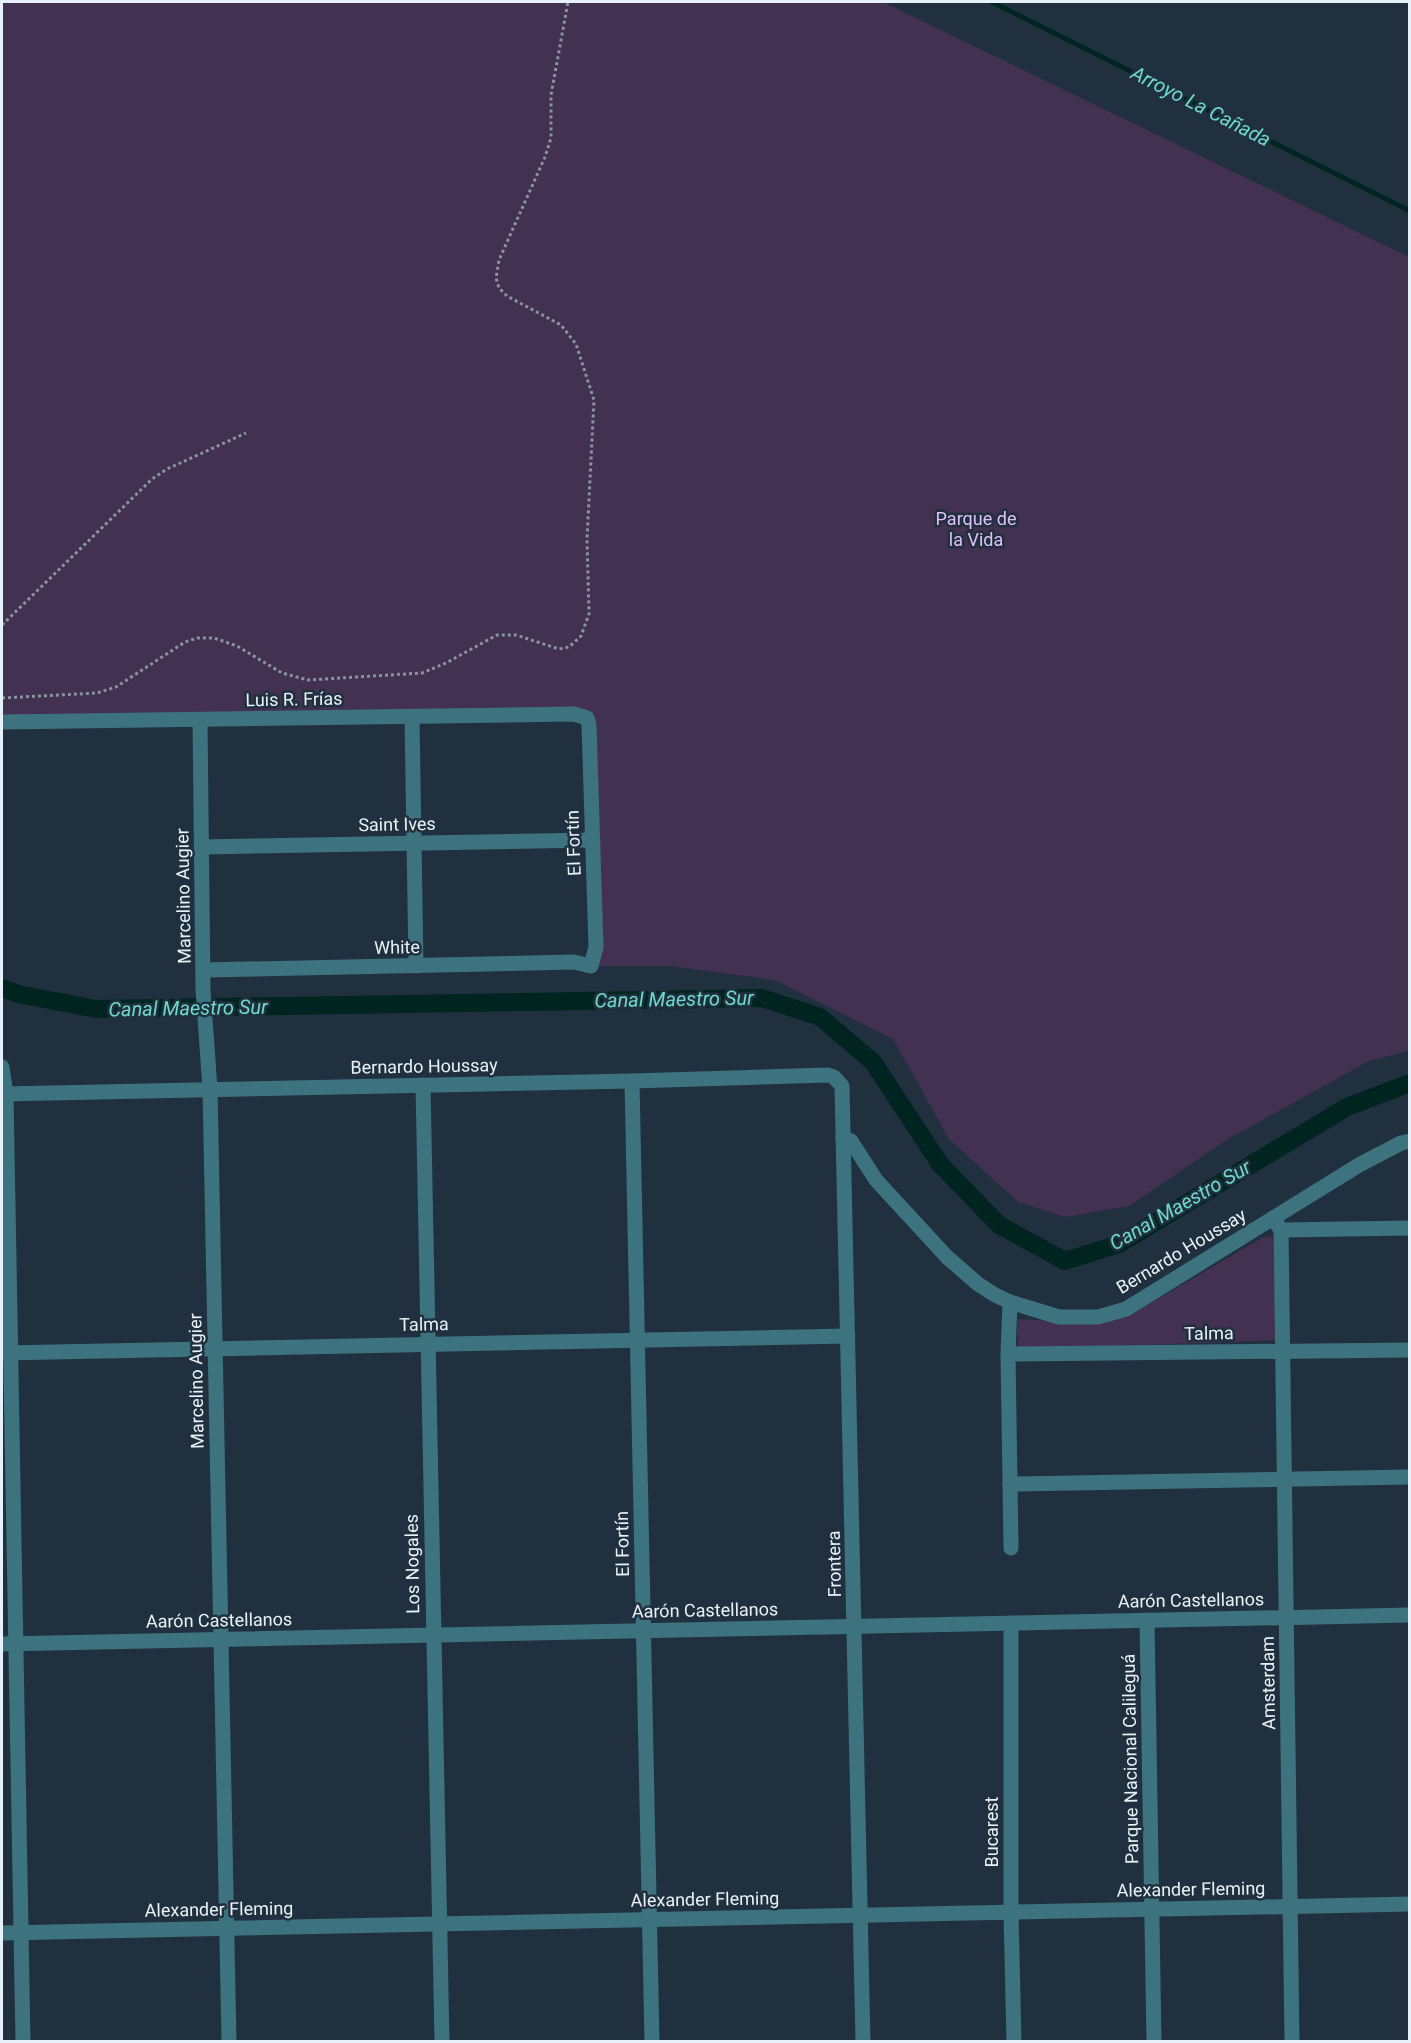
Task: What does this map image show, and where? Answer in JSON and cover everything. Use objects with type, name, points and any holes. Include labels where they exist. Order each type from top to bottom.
[{"type":"street","name":"Luis R. Frías","points":[[2,722],[574,714],[586,718]]},
{"type":"street","points":[[412,717],[416,966]]},
{"type":"street","name":"El Fortín","points":[[586,718],[589,725],[596,947],[591,966]]},
{"type":"street","name":"Marcelino Augier","points":[[200,720],[203,990],[210,1089],[229,2042]]},
{"type":"street","name":"Saint Ives","points":[[202,847],[592,840]]},
{"type":"street","name":"White","points":[[204,970],[574,962],[591,966]]},
{"type":"street","points":[[2,1067],[9,1643],[21,1932],[23,2042]]},
{"type":"street","name":"Bernardo Houssay","points":[[4,1094],[828,1075],[834,1077],[842,1086]]},
{"type":"street","name":"El Fortín","points":[[632,1081],[652,2042]]},
{"type":"street","name":"Los Nogales","points":[[423,1085],[442,2042]]},
{"type":"street","name":"Frontera","points":[[842,1086],[863,2042]]},
{"type":"street","name":"Bernardo Houssay","points":[[843,1138],[851,1141],[876,1180],[947,1257],[978,1284],[1010,1302],[1059,1317],[1078,1318],[1111,1314],[1126,1309],[1277,1224],[1359,1165],[1401,1143],[1410,1141]]},
{"type":"street","points":[[1277,1224],[1410,1228]]},
{"type":"street","name":"Amsterdam","points":[[1277,1224],[1283,1352],[1292,2042]]},
{"type":"street","points":[[1010,1302],[1008,1354],[1011,1548]]},
{"type":"street","name":"Talma","points":[[6,1353],[848,1336]]},
{"type":"street","name":"Talma","points":[[1008,1354],[1410,1350]]},
{"type":"street","points":[[1010,1484],[1410,1477]]},
{"type":"street","name":"Aarón Castellanos","points":[[9,1643],[1410,1615]]},
{"type":"street","name":"Parque Nacional Calileguá","points":[[1147,1620],[1154,2042]]},
{"type":"street","name":"Bucarest","points":[[1011,1623],[1011,1912],[1014,2042]]},
{"type":"street","name":"Alexander Fleming","points":[[2,1933],[1410,1904]]},
{"type":"path","points":[[2,698],[97,693],[116,687],[185,642],[197,638],[214,638],[282,673],[308,680],[422,673],[446,663],[497,635],[516,635],[559,649],[569,647],[580,636],[589,614],[587,539],[594,400],[576,344],[561,325],[507,296],[499,288],[496,278],[499,260],[545,157],[550,138],[551,95],[568,2]]},
{"type":"path","points":[[2,624],[152,479],[167,469],[246,434]]},
{"type":"green space","name":"Parque de la Vida","points":[[2,2],[883,2],[1409,257],[1409,1051],[1369,1061],[1228,1139],[1129,1206],[1066,1217],[1018,1202],[949,1139],[893,1039],[775,980],[671,966],[591,966],[586,718],[2,722]]},
{"type":"green space","points":[[1273,1236],[1277,1340],[1018,1350],[1017,1319],[1100,1323],[1132,1314],[1262,1238]]},
{"type":"waterway","name":"Arroyo La Cañada","points":[[992,2],[1410,211]]},
{"type":"waterway","name":"Canal Maestro Sur","points":[[2,988],[18,994],[96,1009],[762,998],[820,1017],[873,1062],[940,1164],[999,1225],[1065,1261],[1119,1244],[1347,1107],[1410,1083]]}]
